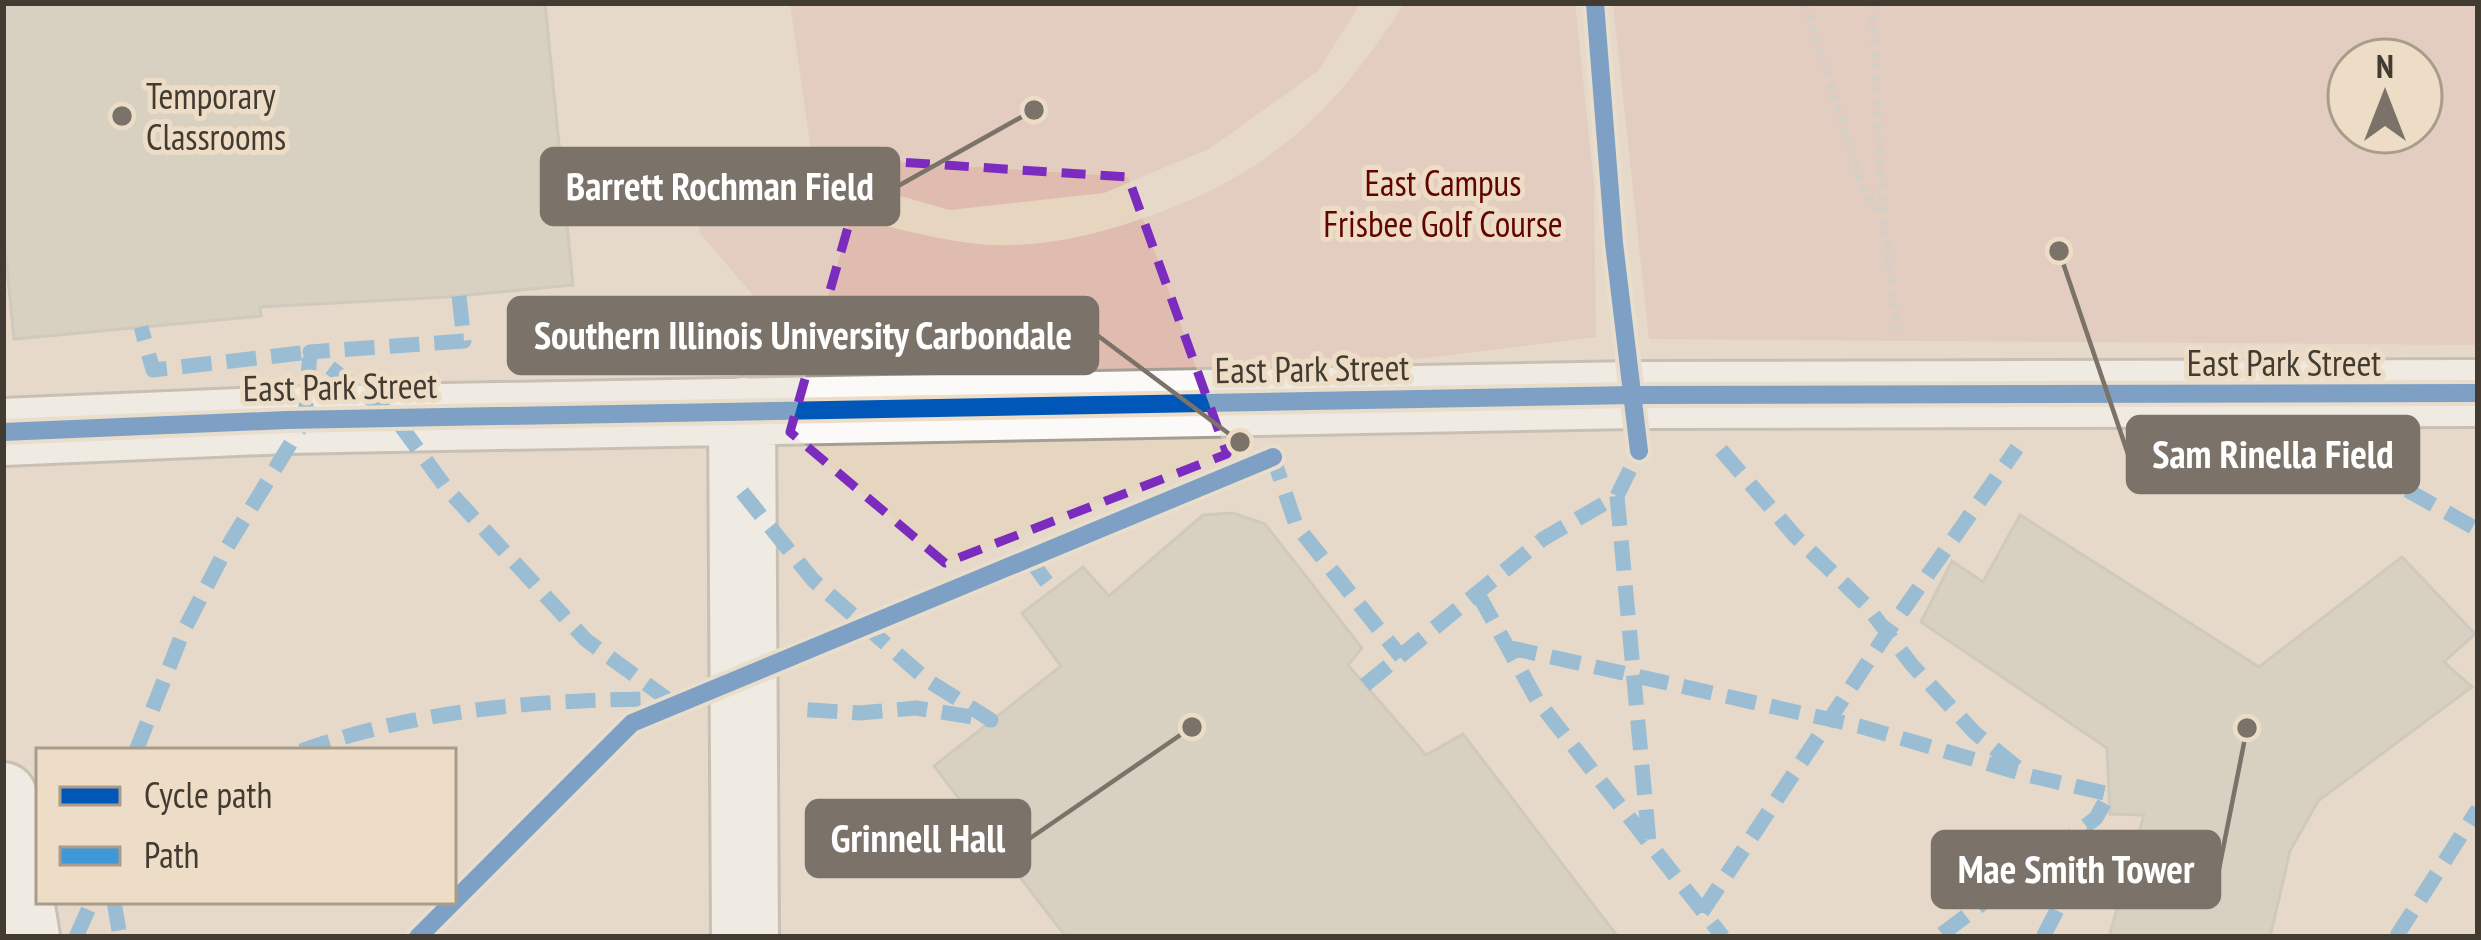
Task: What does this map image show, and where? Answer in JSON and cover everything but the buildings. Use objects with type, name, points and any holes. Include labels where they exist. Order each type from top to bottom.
[{"type":"street","name":"East Park Street","points":[[3,432],[287,420],[742,411],[1906,394],[2478,393]]},
{"type":"street","points":[[742,411],[745,937]]},
{"type":"street","points":[[3,796],[26,937]]},
{"type":"path","points":[[1805,3],[1863,191],[1883,215]]},
{"type":"path","points":[[1873,3],[1883,215],[1906,394]]},
{"type":"highlighted area","points":[[867,160],[1128,177],[1227,454],[945,563],[790,432]]},
{"type":"shaded area","points":[[3,3],[2478,3],[2478,937],[3,937]]},
{"type":"green space","points":[[790,3],[1361,3],[1318,71],[1209,149],[1104,193],[950,210],[814,172]]},
{"type":"green space","name":"East Campus Frisbee Golf Course","points":[[1404,3],[1575,3],[1594,185],[1596,337],[1369,365],[871,377],[788,337],[700,233],[695,204],[712,174],[876,223],[978,244],[1056,241],[1132,222],[1219,187],[1289,140],[1350,80]]},
{"type":"green space","points":[[1613,3],[2478,3],[2478,345],[1649,339]]},
{"type":"marked path","points":[[459,296],[464,341],[310,352],[395,418],[447,489],[586,640],[667,699]]},
{"type":"marked path","points":[[137,748],[183,632],[226,549],[305,420],[310,352],[153,370],[141,327]]},
{"type":"marked path","points":[[2329,446],[2478,530]]},
{"type":"marked path","points":[[1702,912],[1887,633],[2017,448]]},
{"type":"marked path","points":[[1721,450],[1795,536],[1866,605],[1912,665],[1975,733],[2018,768]]},
{"type":"marked path","points":[[1365,685],[1543,539],[1617,496],[1639,451]]},
{"type":"marked path","points":[[1267,459],[1273,457],[1296,525],[1401,657]]},
{"type":"marked path","points":[[742,492],[813,580],[927,680],[991,720],[916,708],[859,713],[796,709]]},
{"type":"marked path","points":[[1617,496],[1649,842]]},
{"type":"marked path","points":[[1029,558],[1053,591]]},
{"type":"marked path","points":[[1478,594],[1537,700],[1723,937]]},
{"type":"marked path","points":[[1507,647],[1859,726],[2109,794],[2096,818],[1938,937]]},
{"type":"marked path","points":[[311,748],[391,725],[482,709],[667,699]]},
{"type":"marked path","points":[[2396,937],[2478,809]]},
{"type":"marked path","points":[[2043,937],[2092,843],[2096,818]]},
{"type":"marked path","points":[[76,937],[91,904]]},
{"type":"marked path","points":[[114,904],[120,937]]},
{"type":"cycle path","points":[[1595,3],[1614,243],[1639,451]]},
{"type":"cycle path","points":[[3,432],[287,420],[1633,395],[2478,393]]},
{"type":"cycle path","points":[[456,899],[632,723],[1273,457]]},
{"type":"cycle path","points":[[418,937],[451,904]]},
{"type":"place","name":"Barrett Rochman Field","points":[[1034,110]]},
{"type":"place","name":"Temporary Classrooms","points":[[122,116]]},
{"type":"place","name":"Sam Rinella Field","points":[[2059,251]]},
{"type":"place","name":"Southern Illinois University Carbondale","points":[[1240,442]]},
{"type":"place","name":"Grinnell Hall","points":[[1192,727]]},
{"type":"place","name":"Mae Smith Tower","points":[[2247,728]]}]
